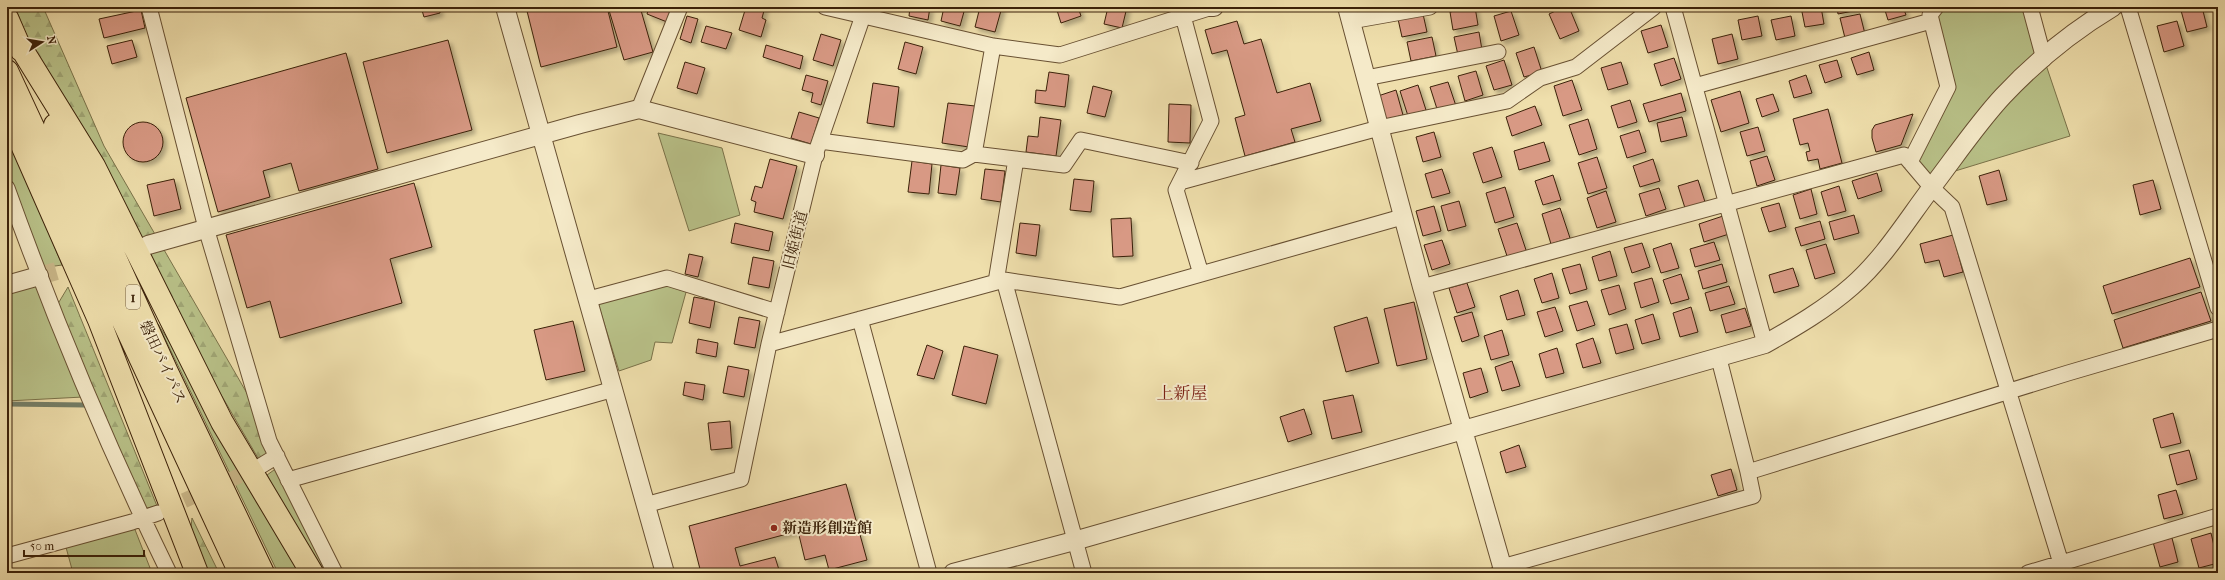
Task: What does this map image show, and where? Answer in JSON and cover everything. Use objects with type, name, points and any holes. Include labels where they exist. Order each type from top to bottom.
[{"type":"highway","name":"磐田バイパス","points":[[11,28],[167,372],[263,573]]},
{"type":"highway","points":[[11,28],[94,166],[222,422],[312,573]]},
{"type":"highway","name":"磐田バイパス","points":[[7,71],[240,573]]},
{"type":"highway","points":[[7,111],[99,320],[197,573]]},
{"type":"street","points":[[149,7],[206,228],[269,441],[335,573]]},
{"type":"street","points":[[505,7],[589,299],[665,573]]},
{"type":"street","points":[[639,109],[680,7]]},
{"type":"street","points":[[825,7],[865,12],[993,46],[1060,55],[1211,7]]},
{"type":"street","points":[[1430,7],[1349,14],[1402,217],[1503,570],[1753,496],[1719,359]]},
{"type":"street","points":[[1180,182],[1379,128],[1507,101],[1540,78],[1576,67],[1654,7]]},
{"type":"street","points":[[1673,7],[1764,344]]},
{"type":"street","points":[[1910,162],[1948,87],[1930,15],[1936,7]]},
{"type":"street","points":[[2030,7],[2044,59]]},
{"type":"street","points":[[953,573],[1074,541],[1719,359],[1764,344],[1809,318],[1853,285],[1891,244],[2003,96],[2084,25],[2113,7]]},
{"type":"street","points":[[2128,7],[2218,308]]},
{"type":"street","name":"旧姫街道","points":[[645,505],[741,479],[769,344],[818,148],[865,12]]},
{"type":"street","points":[[1183,16],[1211,121],[1176,190],[1201,274]]},
{"type":"street","points":[[1695,86],[1931,21]]},
{"type":"street","points":[[974,154],[993,46]]},
{"type":"street","points":[[1366,78],[1498,52]]},
{"type":"street","points":[[148,245],[639,109],[818,148],[963,160],[974,154],[1064,165],[1081,140],[1191,163]]},
{"type":"street","points":[[1422,287],[1904,155],[1932,188],[1952,207],[2010,391],[2062,568]]},
{"type":"street","points":[[1016,159],[1000,281],[1084,573]]},
{"type":"street","points":[[7,188],[39,276],[143,519],[169,573]]},
{"type":"street","points":[[769,344],[1000,281],[1120,297],[1402,217]]},
{"type":"street","points":[[7,285],[39,276]]},
{"type":"street","points":[[589,299],[667,278],[777,312]]},
{"type":"street","points":[[860,319],[929,573]]},
{"type":"street","points":[[1748,472],[2010,391],[2218,329]]},
{"type":"street","points":[[288,480],[614,389]]},
{"type":"street","points":[[259,467],[277,456]]},
{"type":"street","points":[[7,556],[143,519],[158,513]]},
{"type":"street","points":[[2028,573],[2062,568],[2218,516]]},
{"type":"green space","points":[[15,7],[43,7],[104,146],[263,421],[277,456],[258,458],[140,256],[26,34]]},
{"type":"green space","points":[[1941,7],[2029,7],[2044,59],[2070,136],[1942,175],[1932,188],[1910,162],[1954,80],[1931,21]]},
{"type":"green space","points":[[7,131],[62,265],[41,268],[7,168]]},
{"type":"green space","points":[[658,133],[722,148],[740,215],[689,231]]},
{"type":"green space","points":[[667,278],[688,285],[672,343],[655,342],[651,360],[619,371],[596,297]]},
{"type":"green space","points":[[41,282],[83,397],[7,401],[7,290]]},
{"type":"green space","points":[[68,287],[157,506],[142,509],[56,307]]},
{"type":"green space","points":[[158,324],[260,486],[303,573],[278,573]]},
{"type":"green space","points":[[281,465],[327,573],[318,573],[267,475]]},
{"type":"green space","points":[[192,518],[219,573],[203,573],[190,536]]},
{"type":"green space","points":[[132,522],[152,573],[73,573],[64,540]]},
{"type":"building","points":[[421,7],[439,7],[440,13],[424,17]]},
{"type":"building","points":[[526,7],[607,7],[617,47],[541,67]]},
{"type":"building","points":[[608,7],[640,7],[653,52],[624,60]]},
{"type":"building","points":[[649,7],[673,7],[667,22],[647,14]]},
{"type":"building","points":[[746,7],[765,7],[762,18],[766,20],[761,37],[739,30]]},
{"type":"building","points":[[910,7],[930,7],[928,20],[909,16]]},
{"type":"building","points":[[944,7],[965,8],[960,26],[941,21]]},
{"type":"building","points":[[980,7],[1002,7],[995,32],[975,27]]},
{"type":"building","points":[[1056,7],[1078,7],[1081,16],[1061,23]]},
{"type":"building","points":[[1108,7],[1127,7],[1122,28],[1104,24]]},
{"type":"building","points":[[1475,7],[1478,25],[1453,30],[1450,12]]},
{"type":"building","points":[[1564,7],[1569,7],[1579,31],[1560,39],[1549,14]]},
{"type":"building","points":[[1801,7],[1821,7],[1824,24],[1805,27]]},
{"type":"building","points":[[1837,7],[1858,7],[1858,10],[1838,14]]},
{"type":"building","points":[[1884,7],[1903,7],[1906,15],[1888,20]]},
{"type":"building","points":[[2180,7],[2202,7],[2207,27],[2187,32]]},
{"type":"building","points":[[141,10],[145,28],[104,38],[99,19]]},
{"type":"building","points":[[1511,11],[1519,35],[1501,41],[1494,16]]},
{"type":"building","points":[[1423,14],[1427,32],[1402,37],[1398,19]]},
{"type":"building","points":[[1860,14],[1865,34],[1845,38],[1840,18]]},
{"type":"building","points":[[687,16],[698,19],[691,43],[680,39]]},
{"type":"building","points":[[1758,16],[1762,36],[1742,40],[1738,20]]},
{"type":"building","points":[[1791,16],[1795,36],[1776,40],[1771,20]]},
{"type":"building","points":[[1237,21],[1244,44],[1261,39],[1277,93],[1310,83],[1321,121],[1291,129],[1295,142],[1245,156],[1235,118],[1245,115],[1227,50],[1212,54],[1205,30]]},
{"type":"building","points":[[2177,21],[2184,46],[2164,52],[2157,26]]},
{"type":"building","points":[[1661,25],[1668,47],[1648,53],[1641,31]]},
{"type":"building","points":[[706,26],[732,33],[726,49],[701,42]]},
{"type":"building","points":[[1479,32],[1482,50],[1458,55],[1454,37]]},
{"type":"building","points":[[821,34],[841,40],[833,66],[813,60]]},
{"type":"building","points":[[1732,34],[1738,59],[1718,64],[1712,39]]},
{"type":"building","points":[[1432,37],[1436,56],[1411,61],[1407,42]]},
{"type":"building","points":[[132,40],[137,57],[112,64],[107,46]]},
{"type":"building","points":[[448,40],[472,130],[387,153],[363,62]]},
{"type":"building","points":[[905,42],[923,47],[916,74],[898,69]]},
{"type":"building","points":[[766,45],[803,56],[800,69],[763,57]]},
{"type":"building","points":[[1534,47],[1542,72],[1524,77],[1516,53]]},
{"type":"building","points":[[1869,52],[1874,70],[1857,75],[1851,58]]},
{"type":"building","points":[[346,53],[378,169],[299,191],[291,163],[263,171],[270,197],[218,212],[186,98]]},
{"type":"building","points":[[1674,58],[1681,79],[1661,86],[1654,64]]},
{"type":"building","points":[[1504,60],[1512,85],[1494,90],[1486,66]]},
{"type":"building","points":[[1837,60],[1842,77],[1825,83],[1819,65]]},
{"type":"building","points":[[685,62],[705,68],[697,94],[677,88]]},
{"type":"building","points":[[1621,62],[1628,84],[1608,90],[1601,68]]},
{"type":"building","points":[[1476,71],[1483,95],[1465,101],[1458,76]]},
{"type":"building","points":[[1049,72],[1069,75],[1065,107],[1035,103],[1036,90],[1046,91]]},
{"type":"building","points":[[806,75],[828,81],[821,105],[811,102],[813,93],[802,90]]},
{"type":"building","points":[[1806,75],[1812,93],[1794,98],[1789,81]]},
{"type":"building","points":[[1572,80],[1582,110],[1563,116],[1554,86]]},
{"type":"building","points":[[1448,82],[1456,106],[1438,112],[1430,87]]},
{"type":"building","points":[[873,83],[899,87],[894,127],[867,123]]},
{"type":"building","points":[[1418,85],[1426,110],[1408,116],[1400,91]]},
{"type":"building","points":[[1093,86],[1112,91],[1105,117],[1087,113]]},
{"type":"building","points":[[1396,90],[1403,115],[1385,120],[1378,96]]},
{"type":"building","points":[[1740,91],[1749,123],[1721,132],[1711,100]]},
{"type":"building","points":[[1681,93],[1686,111],[1649,122],[1643,104]]},
{"type":"building","points":[[1773,94],[1779,111],[1762,117],[1756,99]]},
{"type":"building","points":[[1630,100],[1637,122],[1618,128],[1611,106]]},
{"type":"building","points":[[948,103],[975,106],[969,147],[942,143]]},
{"type":"building","points":[[1169,104],[1191,105],[1190,143],[1168,142]]},
{"type":"building","points":[[1535,106],[1542,125],[1512,136],[1506,117]]},
{"type":"building","points":[[1828,109],[1842,163],[1820,169],[1818,159],[1808,161],[1806,152],[1810,151],[1808,143],[1800,145],[1793,119]]},
{"type":"building","points":[[799,112],[819,118],[811,144],[791,138]]},
{"type":"building","points":[[1913,114],[1901,145],[1876,152],[1872,138],[1872,130],[1875,125]]},
{"type":"building","points":[[1040,117],[1061,120],[1056,156],[1026,152],[1028,136],[1038,137]]},
{"type":"building","points":[[1682,117],[1687,136],[1661,142],[1657,123]]},
{"type":"building","points":[[1588,119],[1597,149],[1579,155],[1569,125]]},
{"type":"building","points":[[147,122],[154,125],[160,131],[163,142],[162,150],[154,159],[147,162],[139,162],[132,159],[124,150],[123,138],[126,131],[135,123]]},
{"type":"building","points":[[1758,127],[1765,151],[1747,156],[1740,132]]},
{"type":"building","points":[[1639,130],[1646,152],[1627,158],[1620,136]]},
{"type":"building","points":[[1434,132],[1441,157],[1423,162],[1416,137]]},
{"type":"building","points":[[1544,142],[1550,161],[1519,170],[1514,151]]},
{"type":"building","points":[[1492,147],[1502,177],[1483,183],[1473,153]]},
{"type":"building","points":[[1767,156],[1775,180],[1757,186],[1750,161]]},
{"type":"building","points":[[1597,157],[1607,188],[1588,194],[1578,163]]},
{"type":"building","points":[[770,159],[797,166],[783,219],[754,212],[756,202],[751,200],[755,186],[762,188]]},
{"type":"building","points":[[1653,159],[1660,181],[1640,187],[1633,166]]},
{"type":"building","points":[[912,161],[932,164],[929,194],[908,192]]},
{"type":"building","points":[[941,165],[960,168],[956,195],[938,193]]},
{"type":"building","points":[[985,169],[1005,171],[1001,202],[981,199]]},
{"type":"building","points":[[1442,169],[1450,193],[1432,198],[1425,174]]},
{"type":"building","points":[[1999,170],[2007,200],[1987,205],[1979,176]]},
{"type":"building","points":[[1877,173],[1882,191],[1858,199],[1852,181]]},
{"type":"building","points":[[1553,175],[1561,200],[1543,205],[1535,181]]},
{"type":"building","points":[[174,179],[181,209],[154,216],[147,185]]},
{"type":"building","points":[[1074,179],[1094,181],[1091,212],[1070,210]]},
{"type":"building","points":[[1698,180],[1705,202],[1685,208],[1678,186]]},
{"type":"building","points":[[2153,180],[2161,209],[2140,215],[2133,185]]},
{"type":"building","points":[[414,183],[432,247],[390,259],[402,303],[280,338],[270,301],[247,308],[226,235]]},
{"type":"building","points":[[1839,186],[1846,211],[1828,216],[1821,192]]},
{"type":"building","points":[[1505,187],[1514,217],[1495,223],[1486,193]]},
{"type":"building","points":[[1659,188],[1666,209],[1646,216],[1639,194]]},
{"type":"building","points":[[1811,189],[1817,214],[1800,219],[1793,195]]},
{"type":"building","points":[[1606,191],[1616,222],[1597,228],[1587,198]]},
{"type":"building","points":[[1459,201],[1466,226],[1448,231],[1441,206]]},
{"type":"building","points":[[1779,203],[1786,227],[1769,232],[1761,208]]},
{"type":"building","points":[[1434,206],[1441,231],[1423,236],[1416,211]]},
{"type":"building","points":[[1560,208],[1570,238],[1551,244],[1542,214]]},
{"type":"building","points":[[1854,215],[1859,233],[1834,240],[1829,222]]},
{"type":"building","points":[[1723,216],[1729,234],[1704,242],[1699,224]]},
{"type":"building","points":[[1131,218],[1133,256],[1113,257],[1111,219]]},
{"type":"building","points":[[1820,221],[1825,239],[1801,246],[1795,228]]},
{"type":"building","points":[[735,223],[773,232],[769,251],[731,243]]},
{"type":"building","points":[[1020,223],[1040,225],[1036,256],[1016,253]]},
{"type":"building","points":[[1517,223],[1527,253],[1508,259],[1498,229]]},
{"type":"building","points":[[1953,235],[1963,272],[1944,277],[1939,260],[1925,263],[1920,244]]},
{"type":"building","points":[[1442,240],[1450,264],[1432,270],[1424,245]]},
{"type":"building","points":[[1714,242],[1720,260],[1695,267],[1690,249]]},
{"type":"building","points":[[1642,243],[1650,267],[1632,273],[1624,248]]},
{"type":"building","points":[[1671,243],[1679,268],[1661,273],[1653,249]]},
{"type":"building","points":[[1826,244],[1835,273],[1815,279],[1806,250]]},
{"type":"building","points":[[1610,251],[1617,276],[1599,281],[1592,257]]},
{"type":"building","points":[[689,254],[703,257],[698,277],[685,274]]},
{"type":"building","points":[[753,257],[774,261],[769,288],[748,284]]},
{"type":"building","points":[[2190,258],[2200,287],[2112,314],[2103,286]]},
{"type":"building","points":[[1580,264],[1587,289],[1570,294],[1562,269]]},
{"type":"building","points":[[1722,264],[1727,282],[1703,289],[1698,271]]},
{"type":"building","points":[[1793,268],[1799,286],[1774,293],[1769,275]]},
{"type":"building","points":[[1552,273],[1559,298],[1542,303],[1534,279]]},
{"type":"building","points":[[1681,274],[1689,299],[1671,304],[1663,280]]},
{"type":"building","points":[[1652,278],[1659,302],[1641,308],[1634,283]]},
{"type":"building","points":[[1467,283],[1475,307],[1457,313],[1449,288]]},
{"type":"building","points":[[1619,285],[1626,309],[1609,315],[1601,290]]},
{"type":"building","points":[[1729,286],[1735,304],[1710,311],[1705,293]]},
{"type":"building","points":[[1518,290],[1525,315],[1507,320],[1500,296]]},
{"type":"building","points":[[2201,292],[2211,321],[2123,348],[2114,320]]},
{"type":"building","points":[[694,297],[715,301],[710,328],[689,323]]},
{"type":"building","points":[[1587,301],[1595,325],[1577,331],[1569,306]]},
{"type":"building","points":[[1414,302],[1427,359],[1397,366],[1384,309]]},
{"type":"building","points":[[1555,307],[1563,331],[1545,337],[1537,312]]},
{"type":"building","points":[[1691,307],[1698,332],[1680,337],[1673,313]]},
{"type":"building","points":[[1745,308],[1751,326],[1726,333],[1721,315]]},
{"type":"building","points":[[1472,312],[1479,336],[1462,342],[1454,317]]},
{"type":"building","points":[[1653,314],[1660,339],[1642,344],[1635,320]]},
{"type":"building","points":[[739,317],[760,321],[755,348],[734,344]]},
{"type":"building","points":[[1367,317],[1379,363],[1346,372],[1334,327]]},
{"type":"building","points":[[573,321],[585,371],[546,380],[534,330]]},
{"type":"building","points":[[1627,324],[1634,349],[1616,354],[1609,329]]},
{"type":"building","points":[[1502,330],[1509,355],[1491,360],[1484,336]]},
{"type":"building","points":[[1593,338],[1601,363],[1583,368],[1576,344]]},
{"type":"building","points":[[698,339],[718,343],[716,357],[696,353]]},
{"type":"building","points":[[927,345],[943,351],[934,379],[917,375]]},
{"type":"building","points":[[964,346],[998,355],[986,404],[952,395]]},
{"type":"building","points":[[1557,348],[1564,373],[1546,378],[1539,354]]},
{"type":"building","points":[[1512,361],[1520,386],[1502,391],[1495,367]]},
{"type":"building","points":[[728,366],[749,370],[744,397],[723,393]]},
{"type":"building","points":[[1481,368],[1488,392],[1470,398],[1463,373]]},
{"type":"building","points":[[685,382],[705,385],[703,400],[683,395]]},
{"type":"building","points":[[1353,395],[1362,432],[1332,439],[1323,401]]},
{"type":"building","points":[[1304,409],[1312,434],[1288,442],[1280,417]]},
{"type":"building","points":[[2173,413],[2181,443],[2161,448],[2153,419]]},
{"type":"building","points":[[730,421],[732,448],[711,450],[708,423]]},
{"type":"building","points":[[1519,445],[1526,467],[1506,473],[1500,452]]},
{"type":"building","points":[[2189,450],[2197,479],[2177,485],[2169,455]]},
{"type":"building","points":[[1731,469],[1737,490],[1718,496],[1711,475]]},
{"type":"building","name":"新造形創造館","points":[[846,484],[867,560],[829,570],[825,555],[805,560],[798,531],[735,548],[740,566],[775,557],[780,573],[701,573],[689,526]]},
{"type":"building","points":[[2176,490],[2183,514],[2164,519],[2158,495]]},
{"type":"building","points":[[2211,533],[2218,563],[2199,568],[2191,539]]},
{"type":"building","points":[[2172,538],[2178,562],[2160,567],[2153,542]]},
{"type":"building","points":[[1492,568],[1493,573],[1475,573]]},
{"type":"waterway","points":[[7,404],[85,405]]},
{"type":"tunnel","points":[[39,276],[88,262]]},
{"type":"tunnel","points":[[163,510],[259,467]]},
{"type":"place","name":"新造形創造館","points":[[774,528]]},
{"type":"district","name":"上新屋","points":[[1182,393]]}]
